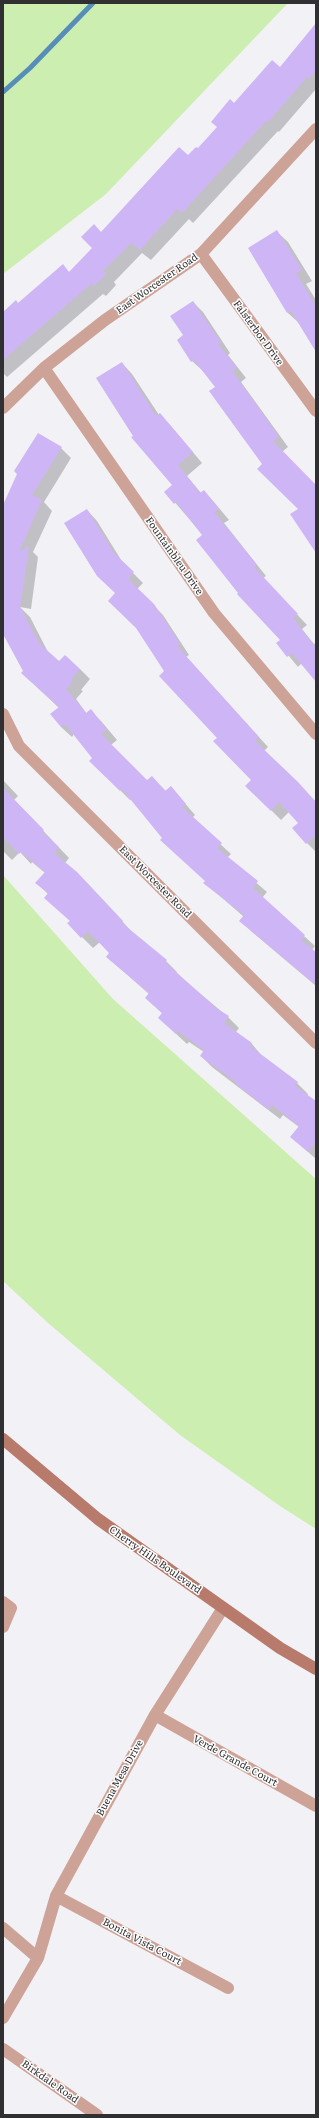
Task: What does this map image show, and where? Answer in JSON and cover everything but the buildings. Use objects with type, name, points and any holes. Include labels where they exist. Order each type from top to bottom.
[{"type":"street","name":"East Worcester Road","points":[[3,408],[44,368],[105,320],[201,254],[316,129]]},
{"type":"street","name":"Falsterbor Drive","points":[[201,254],[316,411]]},
{"type":"street","name":"Fountainbleu Drive","points":[[44,368],[214,614],[316,734]]},
{"type":"street","name":"East Worcester Road","points":[[3,714],[19,746],[316,1043]]},
{"type":"street","name":"Cherry Hills Boulevard","points":[[3,1439],[98,1519],[280,1648],[316,1669]]},
{"type":"street","points":[[3,1602],[10,1608],[3,1627]]},
{"type":"street","name":"Buena Mesa Drive","points":[[38,1958],[56,1896],[155,1715],[223,1608]]},
{"type":"street","name":"Verde Grande Court","points":[[155,1715],[316,1806]]},
{"type":"street","name":"Bonita Vista Court","points":[[56,1896],[228,1988]]},
{"type":"street","points":[[3,1928],[38,1958],[3,2018]]},
{"type":"street","name":"Birkdale Road","points":[[3,2049],[97,2115]]},
{"type":"green space","points":[[3,3],[288,3],[106,194],[3,274]]},
{"type":"green space","points":[[3,875],[113,999],[316,1179],[316,1529],[280,1506],[180,1435],[48,1323],[3,1281]]},
{"type":"waterway","points":[[3,92],[30,68],[93,3]]}]
